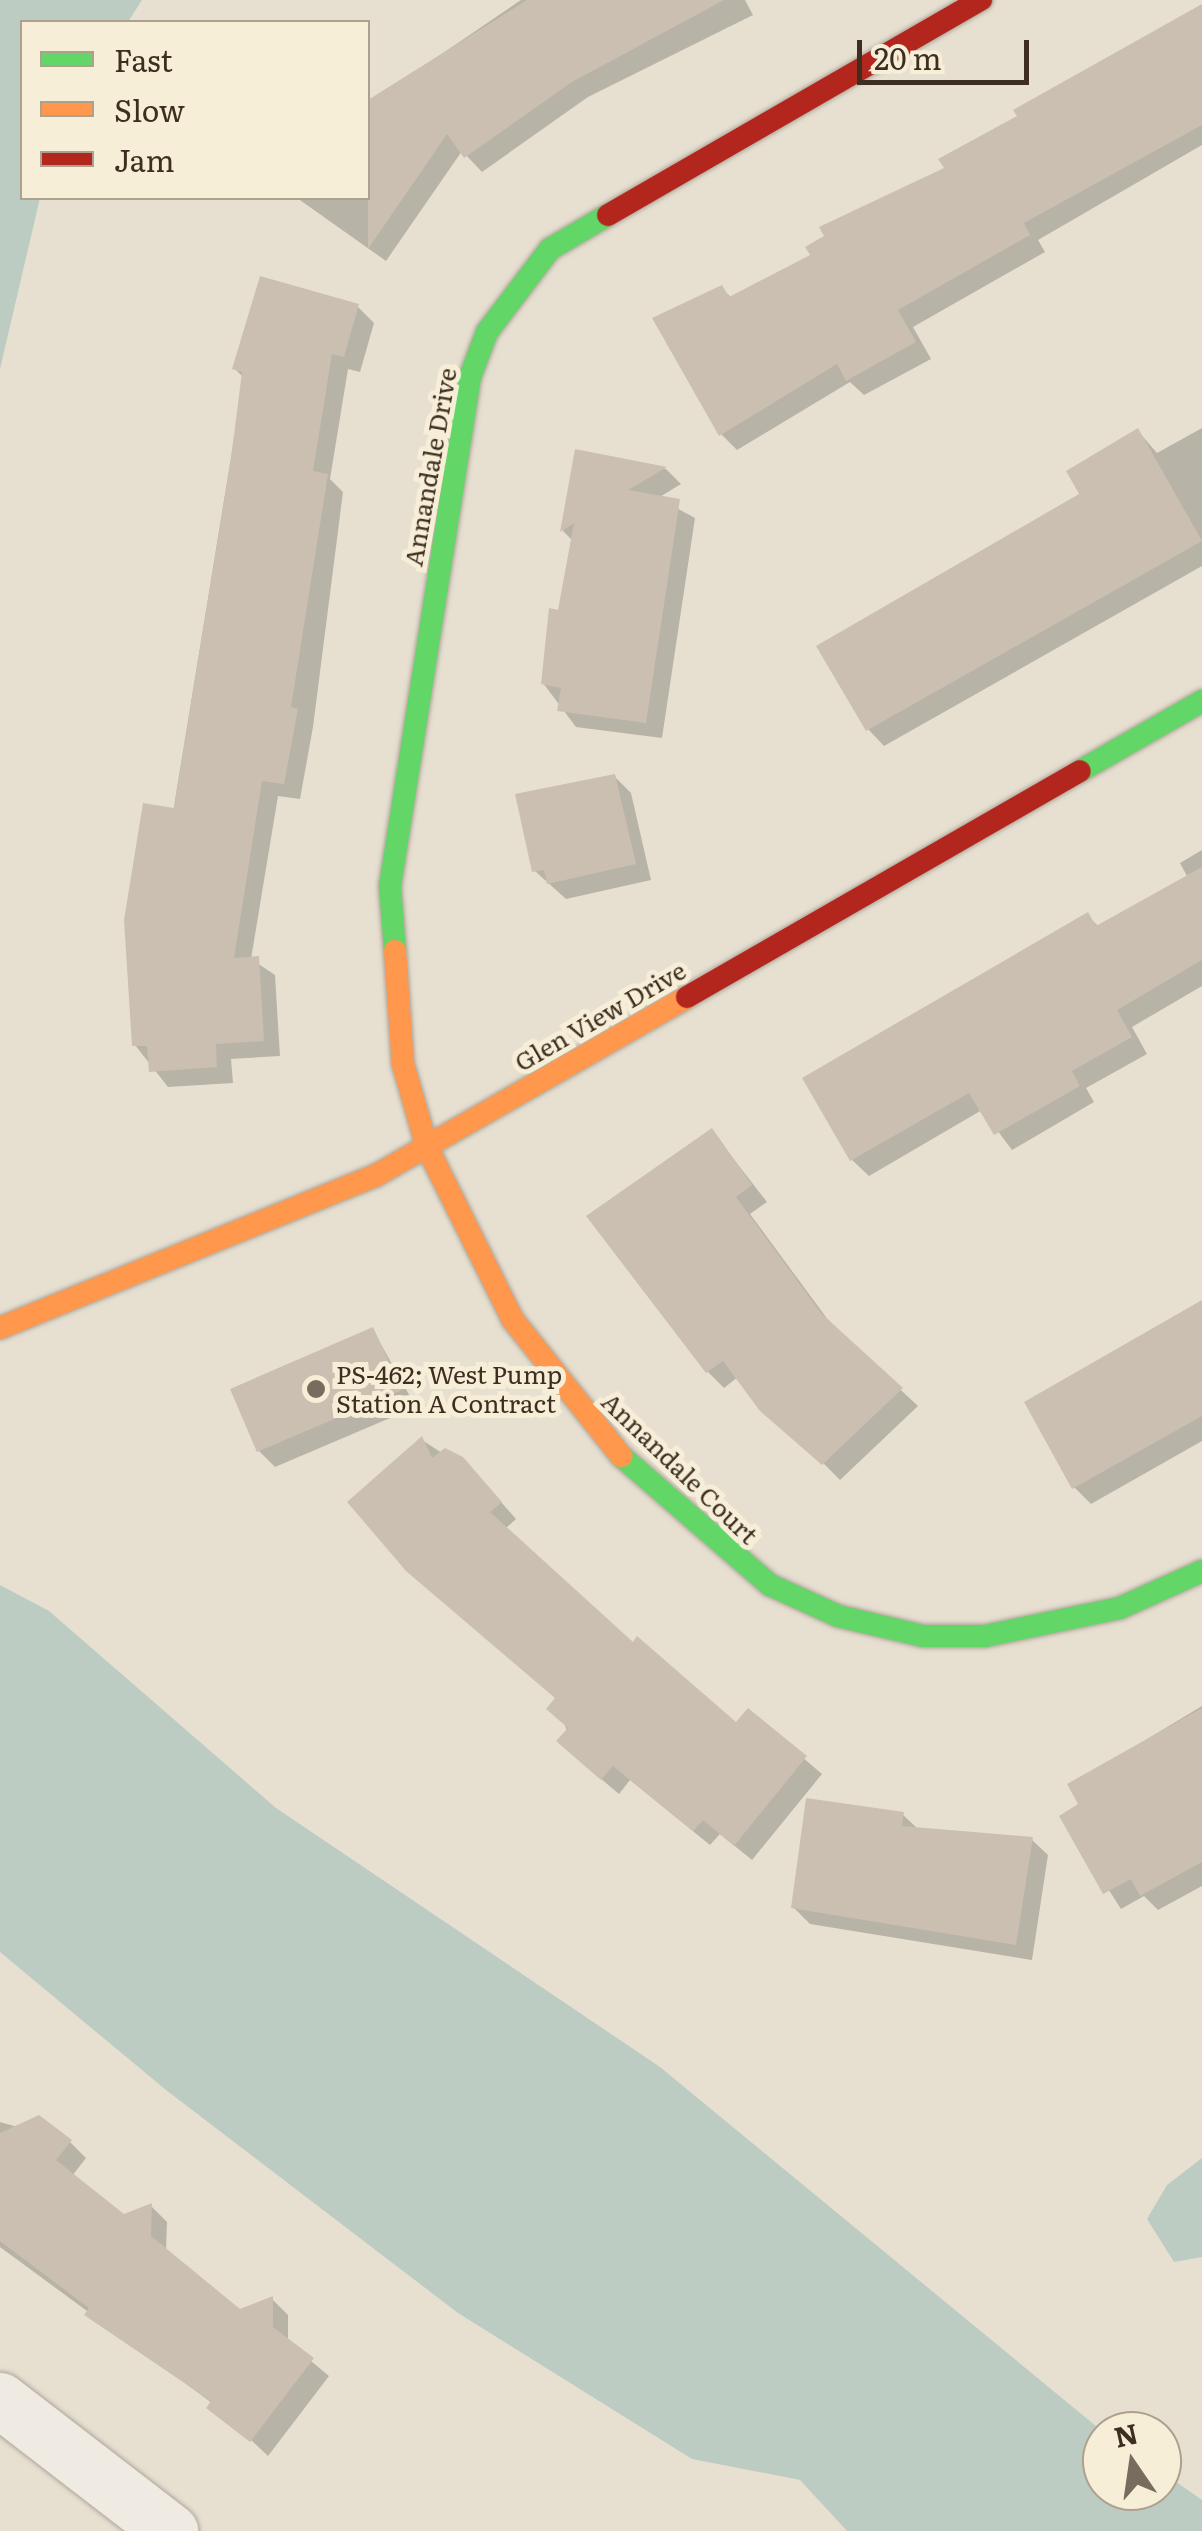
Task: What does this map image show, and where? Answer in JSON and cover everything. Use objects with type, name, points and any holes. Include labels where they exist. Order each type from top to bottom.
[{"type":"street","name":"Annandale Drive","points":[[427,1148],[403,1064],[390,886],[470,376],[486,332],[550,250],[981,0]]},
{"type":"street","name":"Glen View Drive","points":[[0,1328],[112,1289],[427,1148],[1202,702]]},
{"type":"street","name":"Annandale Court","points":[[427,1148],[514,1320],[580,1410],[721,1552],[770,1585],[838,1616],[923,1636],[985,1636],[1120,1608],[1202,1572]]},
{"type":"street","points":[[0,2400],[170,2531]]},
{"type":"shaded area","points":[[0,0],[142,0],[129,20],[20,20],[20,200],[40,200],[0,369]]},
{"type":"shaded area","points":[[0,1585],[49,1611],[276,1808],[660,2067],[1082,2415],[1082,2511],[1182,2511],[1182,2486],[1202,2500],[1202,2531],[847,2531],[800,2480],[692,2459],[458,2313],[166,2090],[0,1952]]},
{"type":"shaded area","points":[[1202,2158],[1202,2257],[1174,2262],[1147,2219],[1167,2185]]},
{"type":"building","points":[[527,0],[724,0],[572,82],[464,158],[447,134],[368,249],[370,99]]},
{"type":"building","points":[[1202,4],[1202,125],[1024,223],[1030,235],[898,310],[916,342],[846,381],[837,364],[719,436],[652,318],[722,285],[729,297],[810,255],[805,247],[824,236],[819,227],[944,168],[938,159],[1017,116],[1013,110]]},
{"type":"building","points":[[260,276],[359,304],[344,357],[332,354],[313,471],[328,474],[291,707],[298,709],[284,784],[262,781],[234,958],[259,956],[264,1041],[216,1044],[217,1067],[149,1072],[147,1046],[132,1046],[124,920],[143,803],[174,808],[231,458],[242,372],[232,369]]},
{"type":"building","points":[[1138,428],[1202,541],[866,731],[816,646],[1079,494],[1066,471]]},
{"type":"building","points":[[575,449],[667,467],[628,490],[680,499],[646,723],[557,711],[561,688],[541,684],[549,608],[558,610],[574,523],[560,532]]},
{"type":"building","points":[[615,774],[636,864],[547,884],[544,870],[532,872],[515,794]]},
{"type":"building","points":[[1202,867],[1202,960],[1117,1010],[1132,1037],[1072,1071],[1080,1086],[994,1135],[969,1093],[850,1161],[802,1078],[1088,912],[1096,926]]},
{"type":"building","points":[[712,1128],[752,1185],[736,1197],[821,1313],[903,1388],[822,1465],[760,1411],[723,1361],[706,1373],[586,1216]]},
{"type":"building","points":[[1202,1300],[1202,1416],[1072,1489],[1024,1402]]},
{"type":"building","name":"PS-462; West Pump Station A Contract","points":[[373,1327],[402,1390],[257,1452],[230,1389]]},
{"type":"building","points":[[422,1436],[432,1458],[445,1448],[463,1457],[502,1502],[490,1512],[633,1642],[637,1636],[736,1722],[748,1708],[807,1756],[734,1846],[703,1820],[693,1831],[613,1766],[601,1780],[556,1741],[568,1728],[546,1709],[555,1698],[406,1571],[347,1502]]},
{"type":"building","points":[[1202,1708],[1202,1862],[1140,1896],[1131,1879],[1103,1894],[1059,1816],[1078,1804],[1067,1784]]},
{"type":"building","points":[[806,1798],[904,1812],[902,1826],[1033,1837],[1016,1945],[791,1908]]},
{"type":"building","points":[[39,2115],[72,2140],[56,2160],[124,2214],[152,2203],[151,2236],[240,2309],[273,2296],[273,2327],[314,2358],[250,2442],[206,2408],[211,2401],[84,2315],[89,2308],[0,2241],[0,2133]]},
{"type":"traffic: fast","points":[[395,951],[390,886],[470,377],[487,332],[550,249],[608,215]]},
{"type":"traffic: fast","points":[[1080,771],[1202,701]]},
{"type":"traffic: fast","points":[[621,1456],[770,1585],[838,1616],[923,1636],[985,1636],[1120,1608],[1202,1571]]},
{"type":"traffic: slow","points":[[395,951],[403,1064],[427,1147],[513,1320],[621,1456]]},
{"type":"traffic: slow","points":[[0,1328],[375,1176],[687,997]]},
{"type":"traffic: jam","points":[[608,215],[981,0]]},
{"type":"traffic: jam","points":[[687,997],[1080,771]]},
{"type":"place","name":"PS-462; West Pump Station A Contract","points":[[316,1389]]}]
